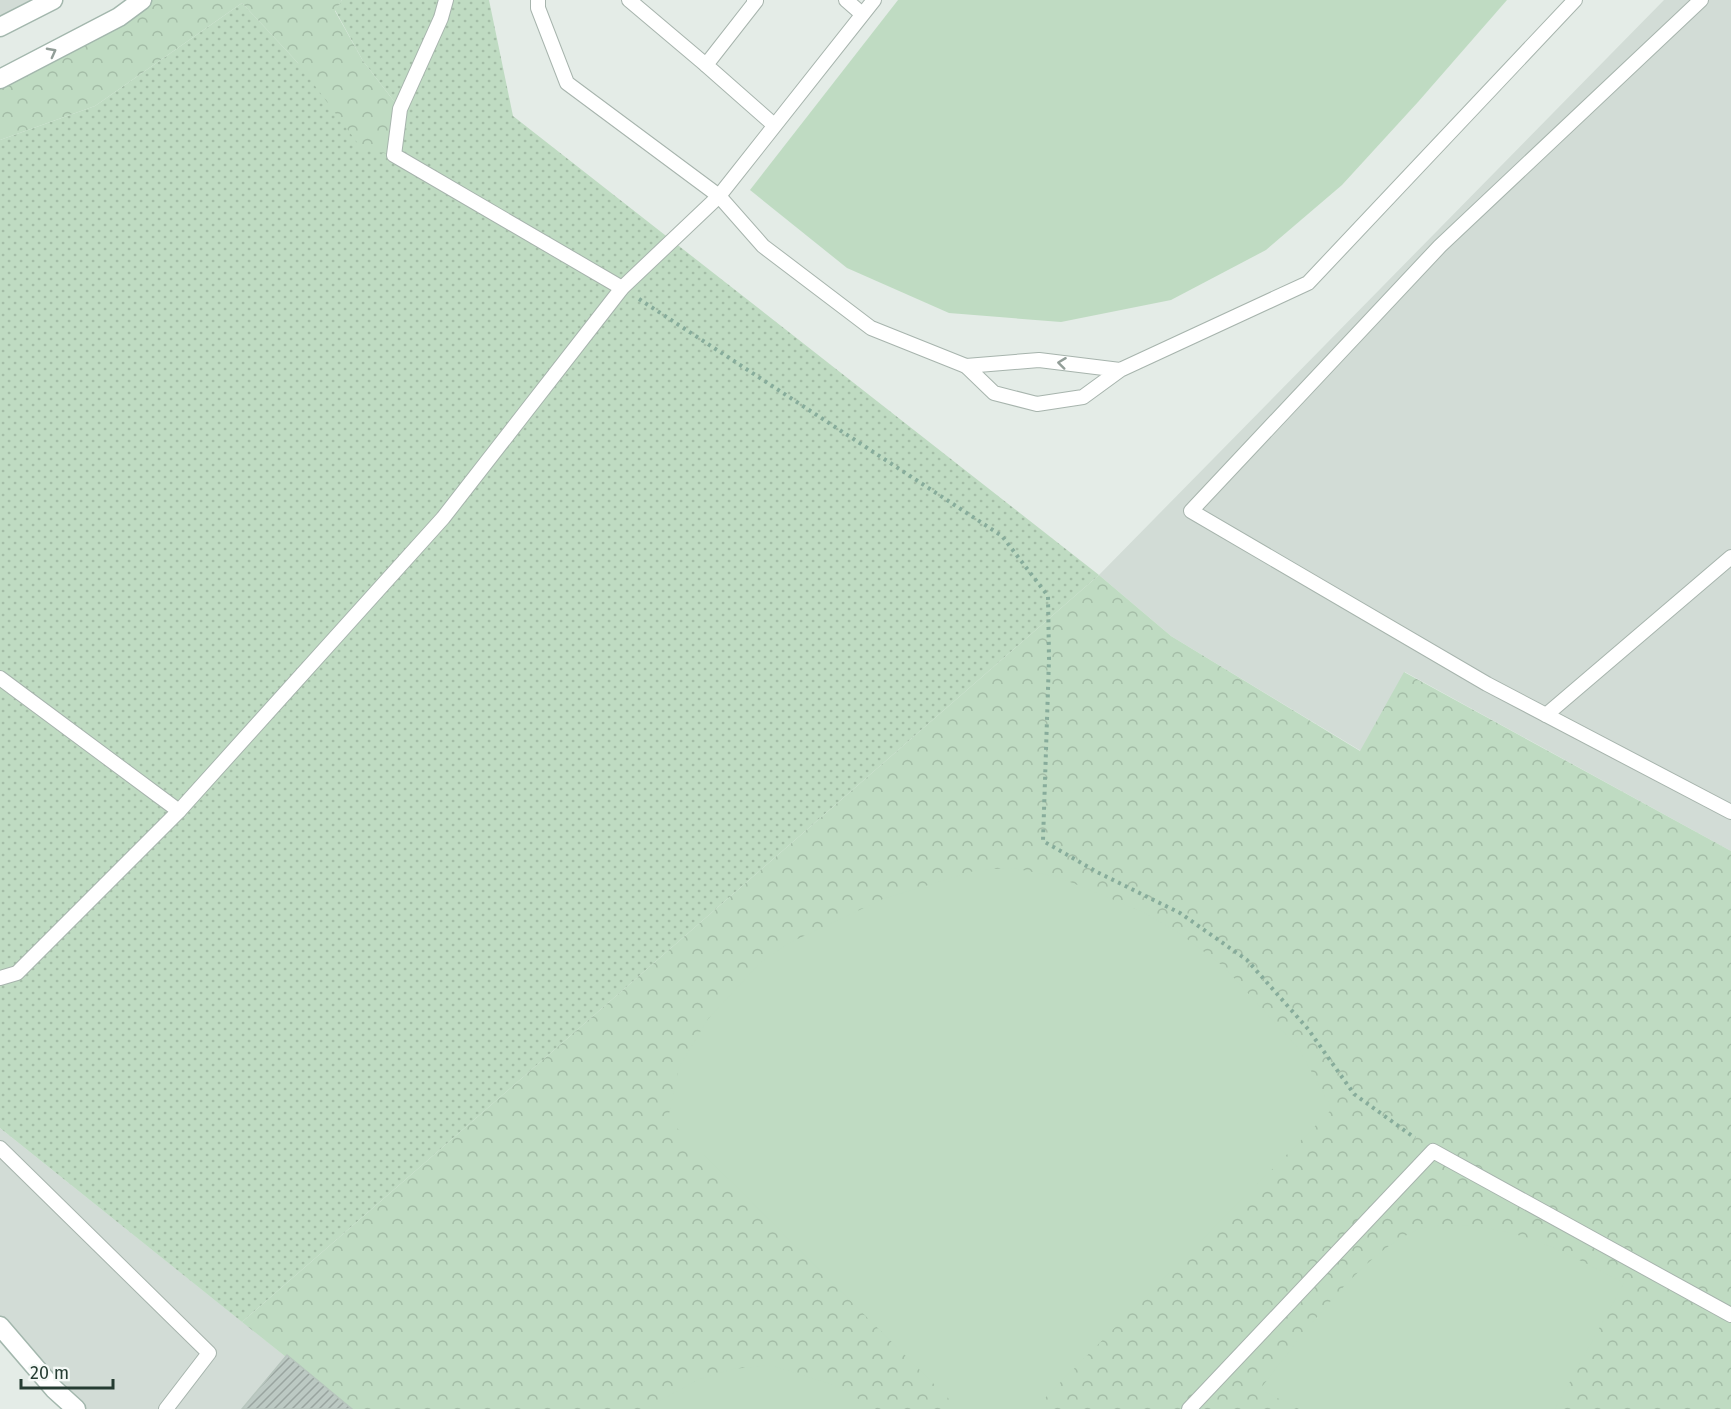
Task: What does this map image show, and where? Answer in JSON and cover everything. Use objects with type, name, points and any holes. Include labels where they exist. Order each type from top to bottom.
[{"type":"street","points":[[0,27],[53,0]]},
{"type":"street","points":[[0,79],[119,17],[142,0]]},
{"type":"street","points":[[0,1326],[54,1389],[76,1409]]},
{"type":"lane","points":[[446,0],[441,18],[400,109],[394,155],[622,288]]},
{"type":"lane","points":[[538,0],[538,8],[567,83],[719,196],[763,246],[871,328],[966,366],[994,393],[1037,404],[1083,397],[1120,370],[1308,283],[1575,0]]},
{"type":"lane","points":[[629,0],[774,125]]},
{"type":"lane","points":[[706,65],[756,2],[754,0]]},
{"type":"lane","points":[[846,0],[862,14]]},
{"type":"lane","points":[[0,978],[17,973],[179,811],[443,518],[622,288],[719,196],[874,0]]},
{"type":"lane","points":[[1701,0],[1440,246],[1191,511],[1487,684],[1731,812]]},
{"type":"lane","points":[[966,366],[1039,360],[1120,370]]},
{"type":"lane","points":[[1546,715],[1731,557]]},
{"type":"lane","points":[[0,678],[179,811]]},
{"type":"lane","points":[[0,1148],[209,1353],[166,1409]]},
{"type":"lane","points":[[1189,1409],[1433,1151],[1731,1315]]},
{"type":"path","points":[[622,288],[1002,536],[1048,596],[1049,659],[1043,841],[1097,872],[1180,913],[1247,960],[1308,1029],[1354,1094],[1433,1151]]},
{"type":"shaded area","points":[[0,0],[53,0],[0,27]]},
{"type":"shaded area","points":[[1664,0],[1731,0],[1731,851],[1405,672],[1361,751],[1171,636],[1099,575]]},
{"type":"shaded area","points":[[0,1128],[351,1409],[76,1409],[0,1326]]},
{"type":"green space","points":[[142,0],[342,0],[335,11],[363,61],[400,109],[394,155],[362,149],[298,63],[242,3],[95,106],[0,140],[0,79]]},
{"type":"green space","points":[[342,0],[489,0],[513,116],[1099,575],[242,1322],[0,1128],[0,140],[95,106],[242,3],[298,63],[400,109],[363,61],[335,10]]},
{"type":"green space","points":[[898,0],[1507,0],[1342,185],[1266,250],[1171,300],[1061,322],[949,313],[847,268],[750,190]]},
{"type":"green space","points":[[1099,575],[1171,636],[1360,751],[1404,672],[1731,851],[1731,1409],[351,1409],[242,1322]]},
{"type":"green space","points":[[1012,868],[1058,877],[1143,912],[1179,933],[1223,966],[1299,1049],[1332,1109],[1034,1409],[959,1409],[668,1119],[679,1067],[708,1019],[760,963],[789,943],[883,899],[977,870]]},
{"type":"green space","points":[[1439,1225],[1491,1229],[1514,1234],[1557,1250],[1624,1283],[1555,1409],[1299,1409],[1260,1389],[1331,1300],[1373,1258],[1417,1230]]},
{"type":"green space","points":[[770,1365],[834,1385],[876,1409],[645,1409],[697,1380],[733,1369]]},
{"type":"building","points":[[287,1355],[352,1409],[242,1409]]}]
